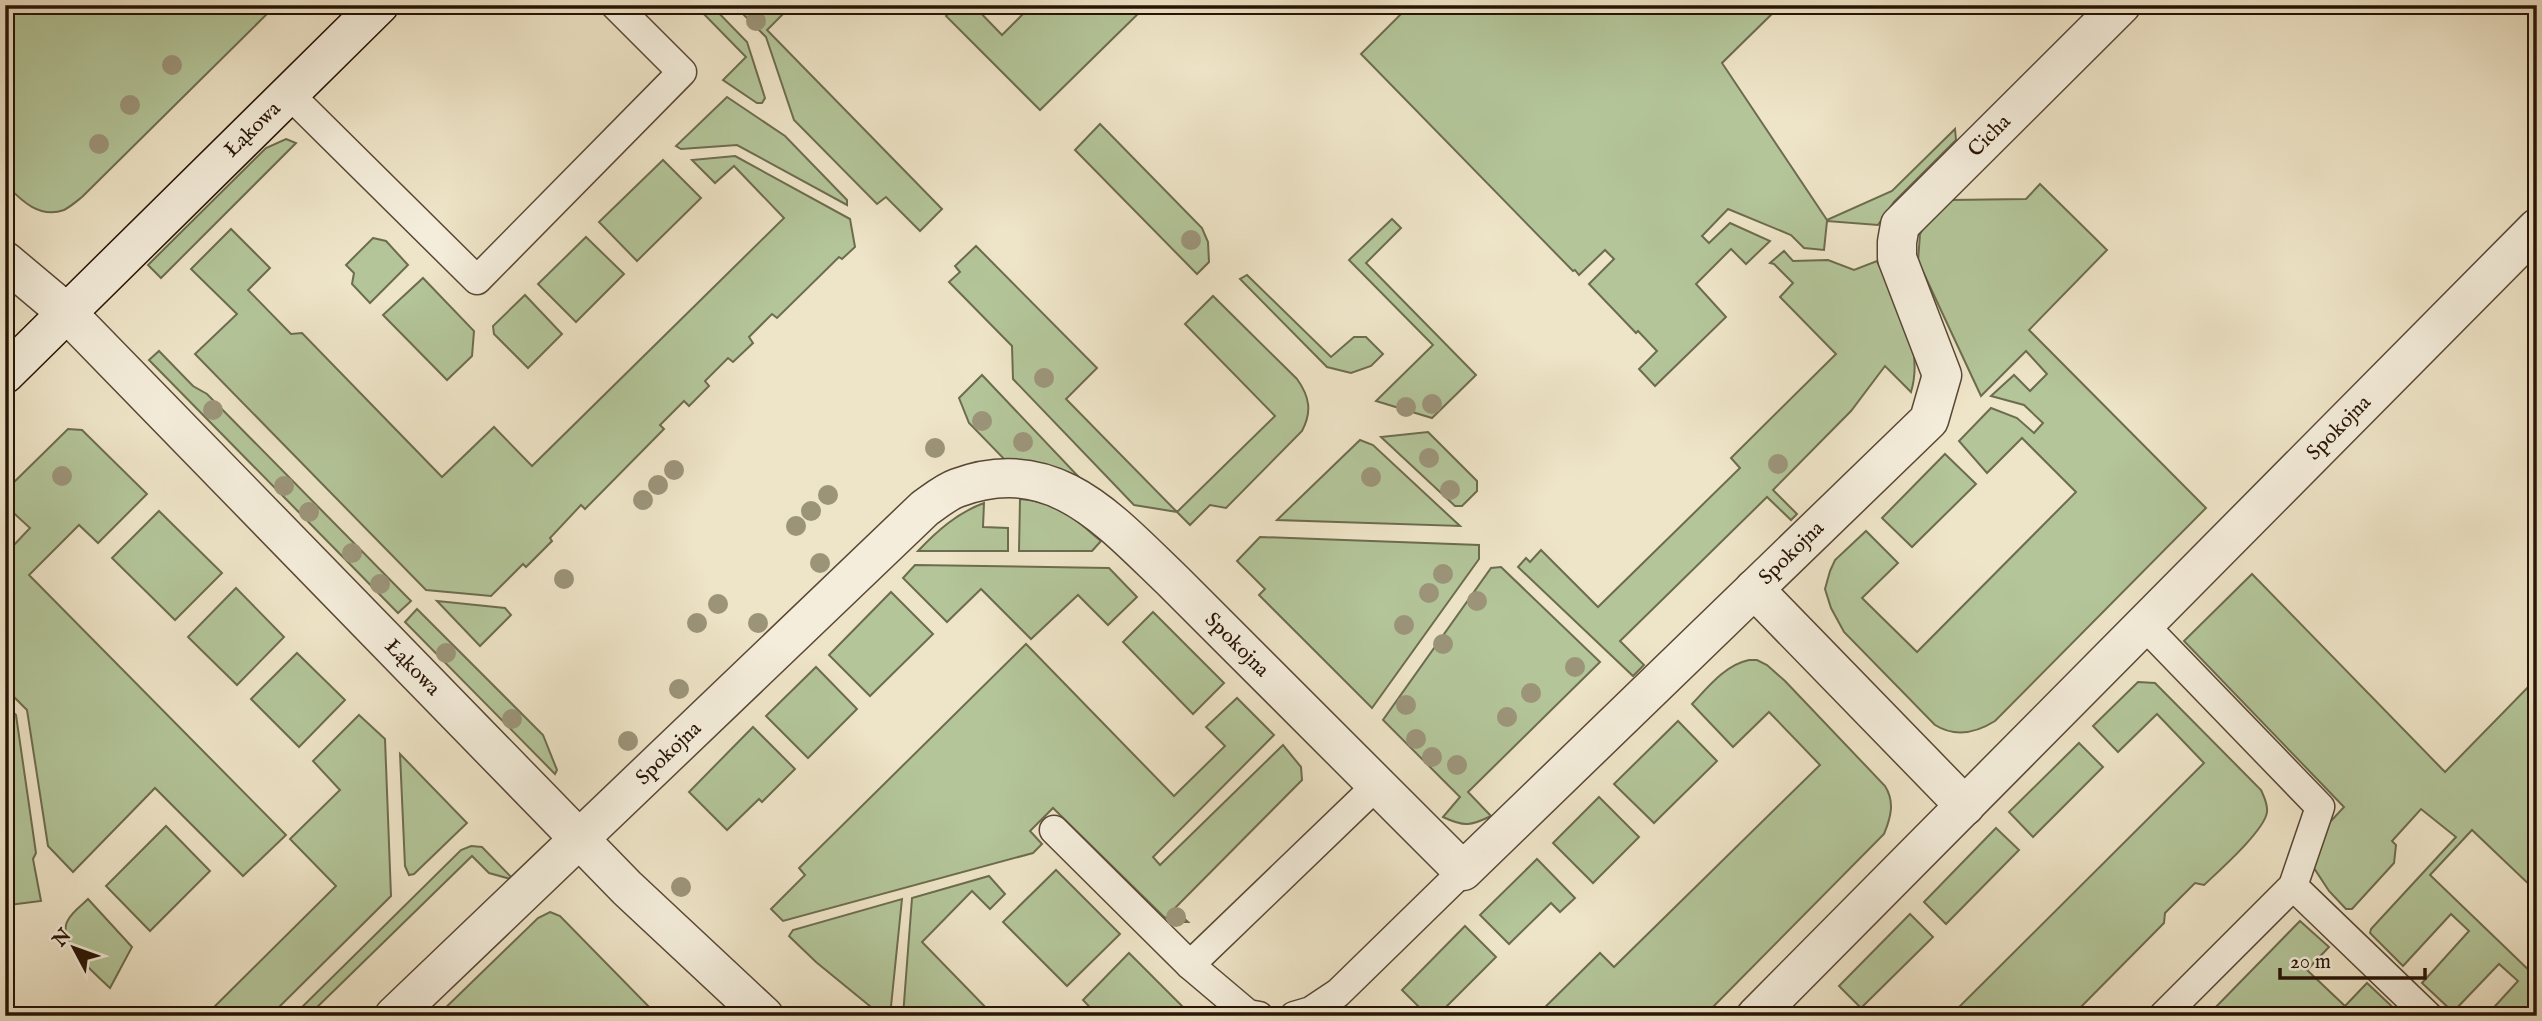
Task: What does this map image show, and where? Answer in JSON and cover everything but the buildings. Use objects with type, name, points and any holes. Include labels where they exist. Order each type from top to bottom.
[{"type":"street","name":"Łąkowa","points":[[5,374],[379,5]]},
{"type":"street","name":"Cicha","points":[[1907,282],[1897,258],[1900,225],[2120,5]]},
{"type":"street","name":"Spokojna","points":[[1756,1016],[2537,228]]},
{"type":"street","points":[[5,261],[67,313]]},
{"type":"street","name":"Spokojna","points":[[394,1016],[925,508],[955,488],[986,480],[1040,481],[1063,489],[1082,500],[1125,535],[1463,871],[1929,420],[1942,375],[1907,282]]},
{"type":"street","name":"Łąkowa","points":[[67,313],[627,888],[764,1016]]},
{"type":"street","points":[[1754,589],[1965,806]]},
{"type":"lane","points":[[289,94],[477,280],[682,72],[615,5]]},
{"type":"lane","points":[[2143,624],[2320,807],[2293,886],[2163,1016]]},
{"type":"lane","points":[[1190,965],[1376,786]]},
{"type":"lane","points":[[1054,830],[1190,965],[1248,1014],[1259,1016]]},
{"type":"lane","points":[[1294,1016],[1311,1011],[1338,993],[1463,871]]},
{"type":"lane","points":[[2293,886],[2428,1016]]},
{"type":"green space","points":[[5,5],[276,5],[82,197],[64,210],[46,212],[31,206],[5,184]]},
{"type":"green space","points":[[695,5],[711,5],[747,42],[765,98],[762,103],[757,103],[723,80],[746,57]]},
{"type":"green space","points":[[734,5],[792,5],[767,30],[942,209],[920,231],[886,197],[877,204],[794,120],[766,37]]},
{"type":"green space","points":[[956,5],[973,5],[1002,35],[1032,5],[1147,5],[1040,110],[946,16]]},
{"type":"green space","points":[[1410,5],[1781,5],[1722,63],[1827,220],[1892,191],[1955,129],[1956,140],[1894,202],[1878,225],[1827,221],[1824,250],[1804,248],[1791,235],[1728,209],[1702,236],[1709,243],[1730,223],[1770,241],[1746,264],[1731,249],[1696,284],[1726,317],[1655,386],[1639,369],[1657,351],[1589,284],[1614,259],[1605,250],[1579,275],[1573,271],[1361,54]]},
{"type":"green space","points":[[727,97],[785,136],[847,200],[847,205],[737,145],[681,149],[676,146]]},
{"type":"green space","points":[[1100,124],[1202,228],[1208,242],[1209,262],[1197,274],[1075,150]]},
{"type":"green space","points":[[286,139],[296,143],[161,278],[148,265],[266,148]]},
{"type":"green space","points":[[735,156],[850,219],[855,247],[842,259],[839,257],[777,318],[772,314],[749,337],[753,343],[733,362],[728,358],[705,381],[709,386],[689,406],[684,401],[660,425],[664,429],[585,509],[581,505],[550,538],[552,541],[526,567],[523,564],[491,596],[426,590],[195,354],[237,314],[191,269],[231,229],[270,268],[248,290],[291,334],[302,333],[442,477],[494,427],[532,466],[784,218],[734,166],[715,183],[692,160]]},
{"type":"green space","points":[[663,160],[701,198],[637,261],[599,222]]},
{"type":"green space","points":[[2040,184],[2107,250],[2029,330],[2206,508],[1995,721],[1973,731],[1951,732],[1935,725],[1844,632],[1831,608],[1825,589],[1835,560],[1866,531],[1898,563],[1862,598],[1917,652],[2076,492],[2022,438],[1987,473],[1959,441],[1991,408],[2017,418],[2034,433],[2043,423],[2024,405],[1991,396],[2014,375],[2030,391],[2047,374],[2026,351],[1981,396],[1918,261],[1920,234],[1949,200],[2026,199]]},
{"type":"green space","points":[[1392,219],[1401,228],[1366,263],[1476,375],[1432,418],[1376,401],[1433,345],[1349,260]]},
{"type":"green space","points":[[586,237],[624,274],[576,322],[538,284]]},
{"type":"green space","points":[[373,238],[386,241],[408,265],[370,303],[352,284],[354,273],[346,265]]},
{"type":"green space","points":[[976,246],[1097,368],[1066,399],[1177,512],[1134,505],[1013,379],[1012,346],[949,282],[960,272],[955,266]]},
{"type":"green space","points":[[1784,251],[1793,261],[1828,260],[1854,270],[1877,261],[1900,309],[1911,341],[1914,375],[1911,392],[1885,366],[1851,411],[1773,490],[1797,514],[1791,520],[1767,497],[1620,641],[1644,665],[1633,676],[1518,567],[1526,558],[1530,562],[1541,550],[1598,607],[1740,468],[1731,458],[1836,354],[1780,297],[1793,283],[1770,263]]},
{"type":"green space","points":[[1247,275],[1331,357],[1354,337],[1366,337],[1383,354],[1371,366],[1351,373],[1327,367],[1240,279]]},
{"type":"green space","points":[[423,278],[474,331],[472,356],[447,380],[383,315]]},
{"type":"green space","points":[[525,295],[562,334],[528,368],[494,334],[493,326]]},
{"type":"green space","points":[[1213,296],[1297,379],[1307,398],[1307,417],[1302,431],[1226,508],[1210,505],[1190,525],[1177,512],[1275,416],[1185,324]]},
{"type":"green space","points":[[159,351],[193,386],[207,394],[411,601],[398,613],[149,360]]},
{"type":"green space","points":[[982,375],[1093,492],[1006,461],[969,423],[959,398]]},
{"type":"green space","points":[[68,429],[82,430],[147,494],[98,543],[79,525],[29,575],[286,835],[243,876],[155,788],[73,872],[48,846],[27,710],[5,688],[5,541],[12,547],[30,528],[5,505],[5,491]]},
{"type":"green space","points":[[1428,432],[1477,481],[1477,491],[1462,506],[1455,506],[1381,437]]},
{"type":"green space","points":[[1360,440],[1373,445],[1460,526],[1277,520]]},
{"type":"green space","points":[[1945,454],[1976,484],[1912,547],[1882,518]]},
{"type":"green space","points":[[1020,499],[1055,507],[1101,541],[1092,551],[1019,551]]},
{"type":"green space","points":[[984,503],[983,527],[1008,528],[1008,551],[918,551],[948,523]]},
{"type":"green space","points":[[159,511],[222,573],[175,620],[112,558]]},
{"type":"green space","points":[[1260,537],[1479,545],[1479,559],[1372,708],[1259,595],[1265,589],[1237,561]]},
{"type":"green space","points":[[915,565],[1109,568],[1137,597],[1108,625],[1078,595],[1031,639],[981,589],[947,622],[903,578]]},
{"type":"green space","points":[[1501,567],[1600,662],[1468,792],[1491,816],[1478,822],[1462,824],[1443,817],[1460,797],[1383,720],[1491,568]]},
{"type":"green space","points":[[2252,574],[2445,772],[2537,678],[2537,892],[2472,830],[2430,875],[2537,978],[2537,1016],[2486,1016],[2518,981],[2499,964],[2453,1012],[2422,983],[2469,931],[2451,914],[2403,966],[2370,933],[2456,837],[2421,809],[2392,841],[2396,845],[2394,863],[2352,909],[2346,909],[2329,891],[2314,868],[2330,822],[2344,807],[2184,641]]},
{"type":"green space","points":[[236,588],[284,637],[237,685],[188,637]]},
{"type":"green space","points":[[891,592],[933,634],[870,696],[829,655]]},
{"type":"green space","points":[[437,601],[505,608],[511,615],[480,646]]},
{"type":"green space","points":[[417,609],[543,735],[557,770],[555,774],[405,622]]},
{"type":"green space","points":[[1153,612],[1224,683],[1193,714],[1123,642]]},
{"type":"green space","points":[[1026,644],[1174,796],[1225,746],[1206,727],[1237,698],[1274,735],[1153,857],[1160,865],[1283,745],[1301,767],[1302,780],[1174,909],[1188,922],[1174,922],[1164,917],[1053,808],[1030,831],[1042,844],[1033,853],[783,921],[771,909],[805,875],[799,868]]},
{"type":"green space","points":[[297,653],[345,700],[299,747],[251,699]]},
{"type":"green space","points":[[1749,660],[1757,660],[1767,665],[1785,681],[1885,786],[1891,810],[1884,834],[1704,1016],[1536,1016],[1600,953],[1614,967],[1820,765],[1769,712],[1733,747],[1692,704],[1725,672]]},
{"type":"green space","points":[[816,667],[857,709],[808,758],[766,716]]},
{"type":"green space","points":[[2138,682],[2155,683],[2261,790],[2267,806],[2264,820],[2220,870],[2204,885],[2195,883],[2165,913],[2164,923],[2072,1016],[1950,1016],[2204,763],[2157,714],[2118,752],[2093,726]]},
{"type":"green space","points":[[5,704],[16,715],[36,853],[33,859],[41,901],[9,905],[5,904]]},
{"type":"green space","points":[[359,715],[385,739],[391,896],[270,1016],[205,1016],[336,886],[290,839],[340,790],[313,761]]},
{"type":"green space","points":[[1678,721],[1717,761],[1654,823],[1614,784]]},
{"type":"green space","points":[[753,727],[795,769],[762,802],[759,799],[727,830],[689,792]]},
{"type":"green space","points":[[2079,743],[2103,767],[2033,837],[2009,812]]},
{"type":"green space","points":[[400,754],[467,823],[414,874],[409,875],[405,866]]},
{"type":"green space","points":[[1599,797],[1639,837],[1593,883],[1553,843]]},
{"type":"green space","points":[[166,826],[210,871],[150,931],[106,886]]},
{"type":"green space","points":[[1996,828],[2019,850],[1946,924],[1924,902]]},
{"type":"green space","points":[[471,846],[482,847],[514,880],[489,873],[472,856],[308,1016],[293,1016],[461,850]]},
{"type":"green space","points":[[1537,859],[1575,898],[1560,912],[1551,903],[1509,944],[1480,915]]},
{"type":"green space","points":[[1056,870],[1120,934],[1067,986],[1003,922]]},
{"type":"green space","points":[[989,876],[1005,894],[990,909],[972,891],[922,942],[994,1016],[903,1016],[912,898]]},
{"type":"green space","points":[[88,899],[132,947],[110,988],[79,957],[67,938],[65,929],[68,920]]},
{"type":"green space","points":[[902,899],[890,1016],[882,1016],[816,962],[789,936],[793,930]]},
{"type":"green space","points":[[550,912],[560,916],[658,1016],[437,1016],[538,918]]},
{"type":"green space","points":[[1910,914],[1933,937],[1861,1008],[1839,986]]},
{"type":"green space","points":[[2300,921],[2329,947],[2307,970],[2345,1006],[2367,983],[2402,1016],[2207,1016]]},
{"type":"green space","points":[[1465,926],[1496,957],[1437,1016],[1428,1016],[1402,990]]},
{"type":"green space","points":[[1129,953],[1192,1016],[1098,1016],[1083,1000]]}]
